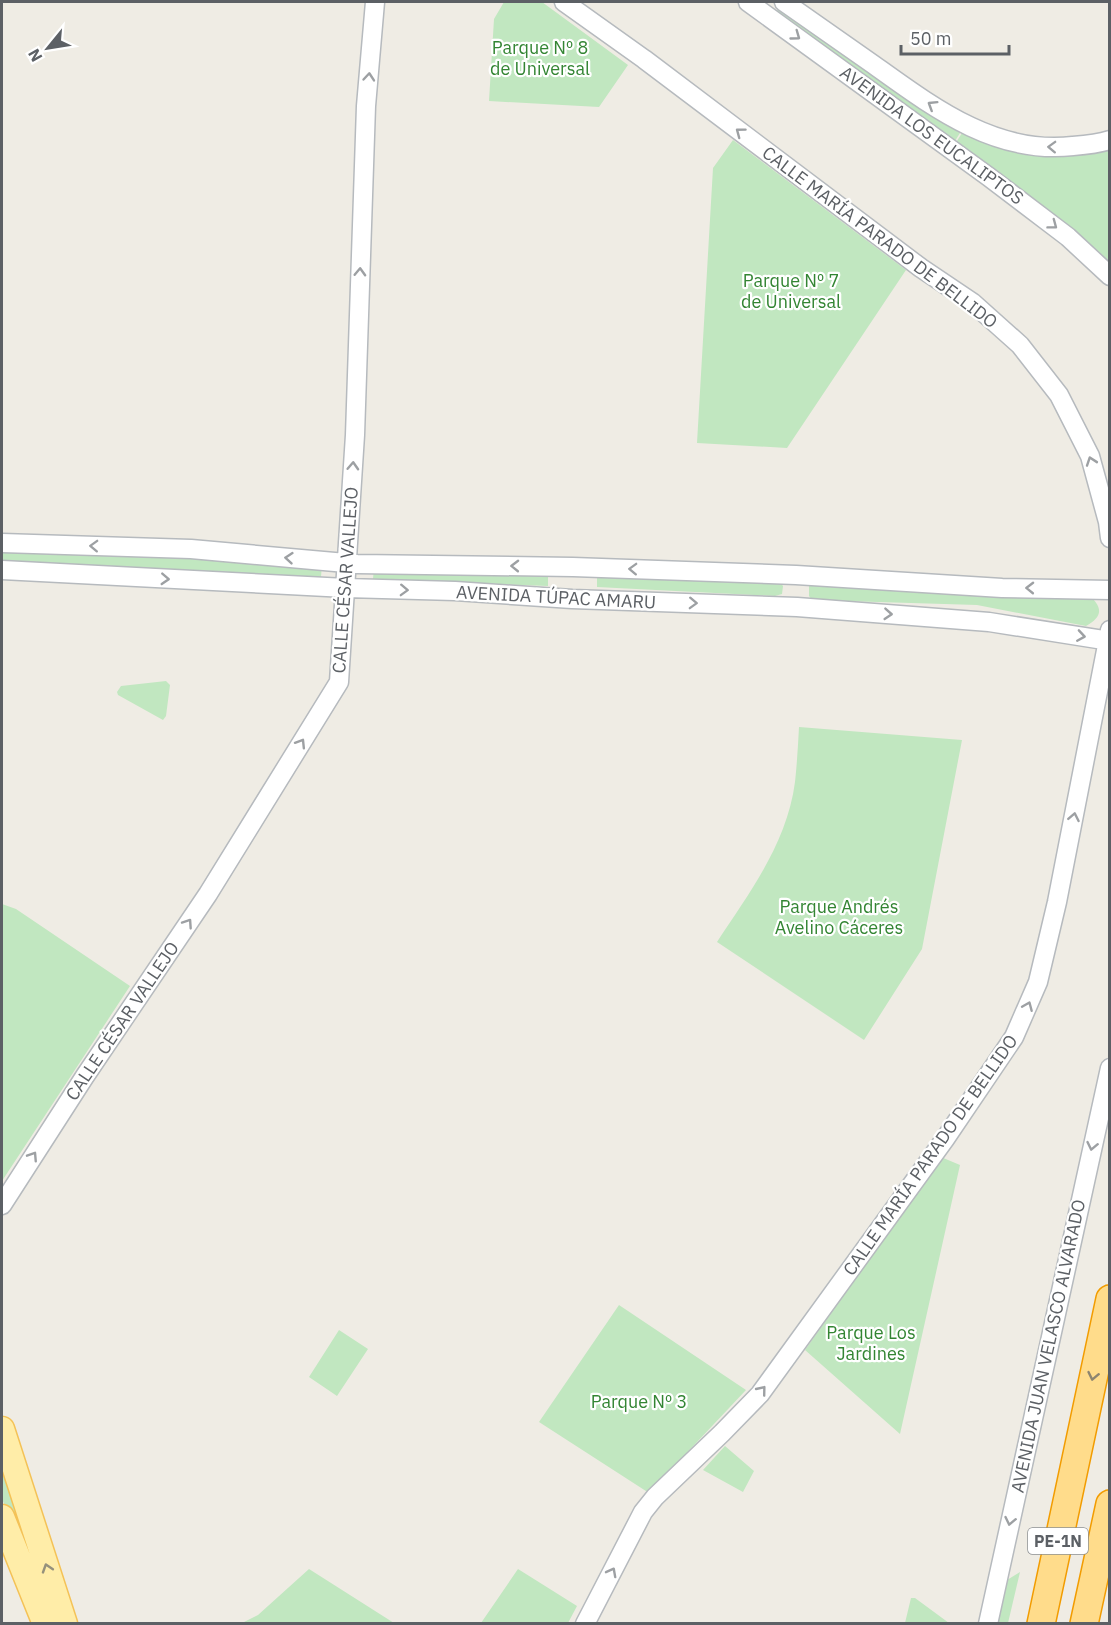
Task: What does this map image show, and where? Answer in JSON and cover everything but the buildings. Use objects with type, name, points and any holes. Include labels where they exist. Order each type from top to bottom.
[{"type":"highway","name":"PE-1N","points":[[1041,1623],[1110,1299]]},
{"type":"highway","name":"PE-1N","points":[[1084,1623],[1110,1504]]},
{"type":"main road","points":[[2,1429],[65,1623]]},
{"type":"main road","points":[[2,1516],[45,1623]]},
{"type":"street","name":"CALLE CÉSAR VALLEJO","points":[[2,1205],[85,1076],[208,894],[339,682],[355,435],[366,105],[375,2]]},
{"type":"street","name":"CALLE MARÍA PARADO DE BELLIDO","points":[[564,2],[644,59],[921,268],[973,303],[1020,345],[1059,395],[1090,456],[1108,522],[1110,538]]},
{"type":"street","name":"AVENIDA LOS EUCALIPTOS","points":[[748,2],[989,177],[1068,237],[1110,276]]},
{"type":"street","name":"AVENIDA LOS EUCALIPTOS","points":[[784,2],[909,90],[983,133],[1022,145],[1059,148],[1110,140]]},
{"type":"street","name":"AVENIDA TÚPAC AMARU","points":[[2,543],[191,549],[347,562],[608,568],[796,575],[1002,588],[1110,590]]},
{"type":"street","name":"AVENIDA TÚPAC AMARU","points":[[2,570],[346,588],[455,591],[572,599],[797,607],[989,622],[1109,637]]},
{"type":"street","name":"CALLE MARÍA PARADO DE BELLIDO","points":[[585,1623],[643,1512],[655,1497],[722,1433],[766,1385],[945,1139],[1014,1037],[1038,982],[1055,914],[1109,637]]},
{"type":"street","name":"AVENIDA JUAN VELASCO ALVARADO","points":[[988,1623],[1110,1068]]},
{"type":"green space","name":"Parque Nº 8 de Universal","points":[[504,2],[542,2],[628,65],[599,107],[489,101],[494,19]]},
{"type":"green space","points":[[779,7],[960,133],[955,141],[777,11]]},
{"type":"green space","points":[[962,133],[1003,149],[1030,153],[1109,146],[1109,264],[1066,225],[955,144]]},
{"type":"green space","name":"Parque Nº 7 de Universal","points":[[733,140],[906,270],[787,448],[697,443],[713,168]]},
{"type":"green space","points":[[2,551],[322,564],[321,577],[2,563]]},
{"type":"green space","points":[[374,567],[548,572],[548,586],[373,579]]},
{"type":"green space","points":[[597,575],[779,581],[783,586],[782,594],[775,596],[597,587]]},
{"type":"green space","points":[[814,583],[1092,598],[1098,606],[1099,614],[1086,626],[977,605],[812,600],[809,596],[809,585]]},
{"type":"green space","points":[[166,681],[170,685],[166,716],[163,720],[118,695],[117,692],[121,686]]},
{"type":"green space","name":"Parque Andrés Avelino Cáceres","points":[[799,727],[962,740],[922,949],[864,1040],[717,942],[765,866],[784,826],[795,782]]},
{"type":"green space","points":[[2,904],[16,909],[130,986],[2,1181]]},
{"type":"green space","name":"Parque Los Jardines","points":[[941,1157],[960,1165],[900,1434],[805,1350]]},
{"type":"green space","name":"Parque Nº 3","points":[[619,1305],[746,1390],[649,1493],[539,1422]]},
{"type":"green space","points":[[339,1330],[368,1349],[337,1396],[309,1377]]},
{"type":"green space","points":[[725,1446],[754,1471],[743,1492],[703,1470]]},
{"type":"green space","points":[[2,1453],[37,1560],[30,1563],[2,1499]]},
{"type":"green space","points":[[309,1569],[394,1623],[242,1623],[258,1615]]},
{"type":"green space","points":[[518,1569],[577,1606],[568,1623],[481,1623]]},
{"type":"green space","points":[[1020,1572],[1008,1623],[996,1624],[1007,1580]]},
{"type":"green space","points":[[911,1598],[915,1598],[949,1623],[905,1623]]}]
